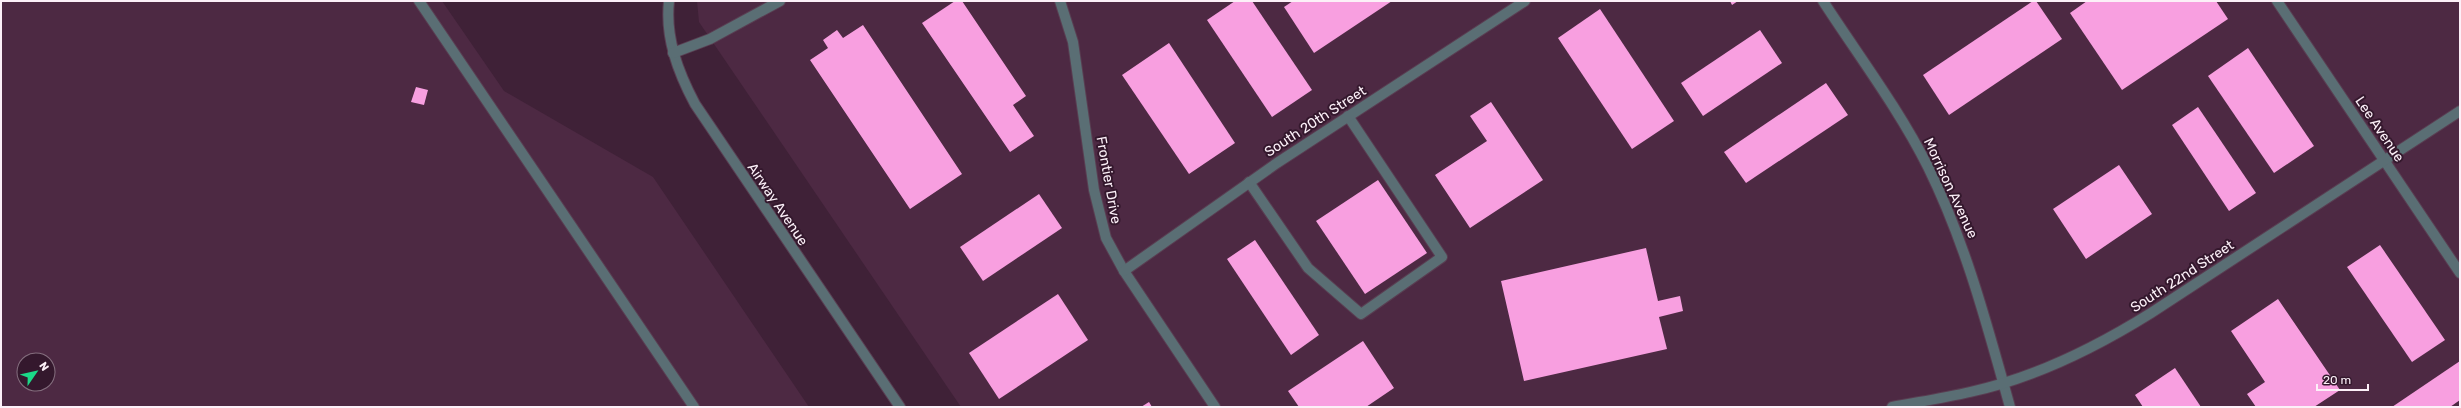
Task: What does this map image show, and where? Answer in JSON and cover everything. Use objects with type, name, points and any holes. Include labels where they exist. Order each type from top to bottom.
[{"type":"street","points":[[419,1],[694,407]]},
{"type":"street","name":"Airway Avenue","points":[[668,1],[668,25],[673,53],[684,84],[707,124],[900,407]]},
{"type":"street","points":[[673,53],[710,39],[780,1]]},
{"type":"street","name":"Frontier Drive","points":[[1060,1],[1073,42],[1098,210],[1109,244],[1124,270],[1215,407]]},
{"type":"street","name":"South 20th Street","points":[[1124,270],[1249,182],[1525,1]]},
{"type":"street","name":"Morrison Avenue","points":[[1822,1],[1913,139],[1941,194],[1973,276],[2010,407]]},
{"type":"street","name":"Lee Avenue","points":[[2277,1],[2460,273]]},
{"type":"street","name":"South 22nd Street","points":[[1892,407],[1971,392],[2054,365],[2125,329],[2460,111]]},
{"type":"street","points":[[1249,182],[1308,268],[1361,314],[1442,257],[1348,116]]},
{"type":"shaded area","points":[[1,1],[442,1],[504,91],[653,177],[809,407],[1,407]]},
{"type":"shaded area","points":[[697,1],[2460,1],[2460,407],[961,407],[699,22]]},
{"type":"building","points":[[955,1],[962,1],[1026,96],[1013,105],[1034,136],[1010,152],[922,23]]},
{"type":"building","points":[[1235,1],[1252,1],[1312,90],[1272,117],[1207,20]]},
{"type":"building","points":[[1293,1],[1392,1],[1314,53],[1284,7]]},
{"type":"building","points":[[1730,1],[1738,1],[1732,5]]},
{"type":"building","points":[[2033,1],[2036,1],[2062,39],[1949,115],[1923,75]]},
{"type":"building","points":[[2087,1],[2216,1],[2228,19],[2122,90],[2070,13]]},
{"type":"building","points":[[1600,9],[1674,121],[1632,149],[1558,38]]},
{"type":"building","points":[[863,25],[962,174],[910,209],[810,60],[828,48],[823,40],[837,30],[843,38]]},
{"type":"building","points":[[1760,30],[1782,63],[1703,116],[1681,83]]},
{"type":"building","points":[[1169,43],[1235,143],[1189,174],[1122,75]]},
{"type":"building","points":[[2248,48],[2314,146],[2274,173],[2208,76]]},
{"type":"building","points":[[1826,83],[1848,115],[1746,183],[1724,152]]},
{"type":"building","points":[[416,87],[428,90],[424,105],[411,102]]},
{"type":"building","points":[[1491,102],[1543,180],[1470,228],[1435,175],[1487,141],[1470,116]]},
{"type":"building","points":[[2198,107],[2256,193],[2229,211],[2172,125]]},
{"type":"building","points":[[2119,165],[2152,214],[2086,259],[2053,209]]},
{"type":"building","points":[[1378,180],[1427,253],[1365,294],[1316,221]]},
{"type":"building","points":[[1039,194],[1062,228],[983,281],[960,247]]},
{"type":"building","points":[[1255,240],[1319,335],[1291,355],[1227,259]]},
{"type":"building","points":[[2380,245],[2445,340],[2412,362],[2347,267]]},
{"type":"building","points":[[1646,248],[1658,301],[1680,296],[1683,311],[1659,317],[1667,349],[1524,381],[1501,281]]},
{"type":"building","points":[[1058,294],[1088,340],[999,399],[969,353]]},
{"type":"building","points":[[2278,299],[2340,390],[2314,407],[2256,407],[2247,394],[2265,382],[2231,331]]},
{"type":"building","points":[[1363,341],[1394,388],[1366,407],[1299,407],[1288,391]]},
{"type":"building","points":[[2460,361],[2460,400],[2450,407],[2392,407]]},
{"type":"building","points":[[2175,368],[2201,407],[2143,407],[2135,395]]},
{"type":"building","points":[[1149,402],[1152,407],[1141,407]]}]
